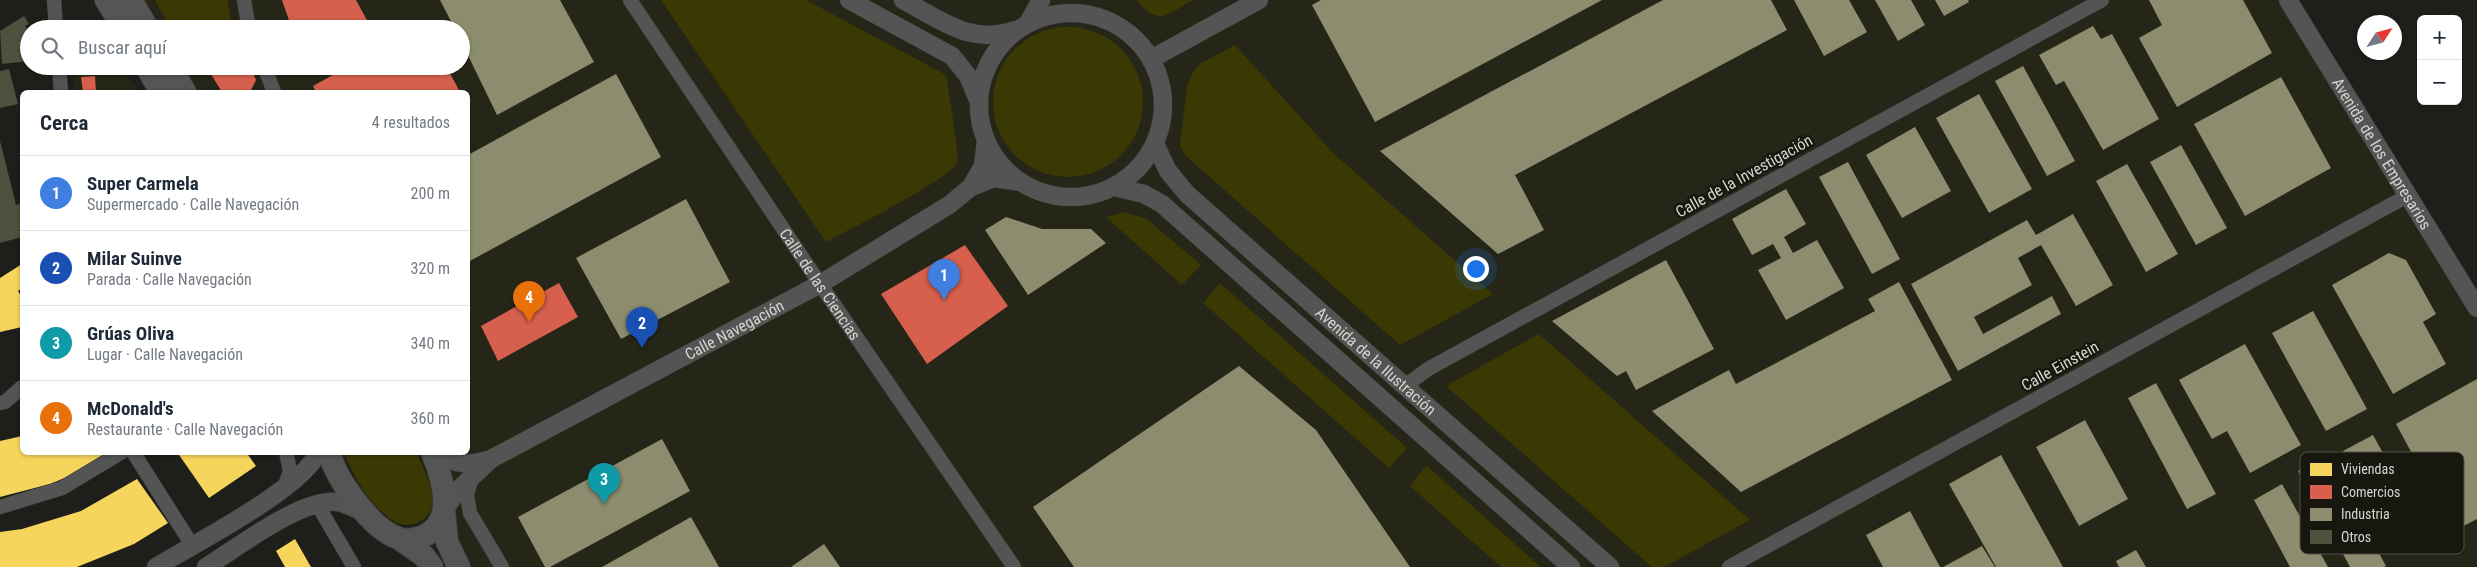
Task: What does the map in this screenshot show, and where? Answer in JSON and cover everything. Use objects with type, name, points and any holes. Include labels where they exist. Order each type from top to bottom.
[{"type":"main road","points":[[106,0],[118,20]]},
{"type":"main road","points":[[131,0],[143,20]]},
{"type":"main road","points":[[151,75],[160,90]]},
{"type":"main road","points":[[175,75],[184,90]]},
{"type":"main road","points":[[331,455],[351,495],[366,513],[382,529],[424,556],[432,567]]},
{"type":"main road","points":[[433,455],[441,480],[447,542],[459,567]]},
{"type":"main road","points":[[398,538],[416,539],[427,534],[439,522],[444,511]]},
{"type":"street","points":[[54,0],[55,20]]},
{"type":"street","points":[[244,0],[247,20]]},
{"type":"street","name":"Calle de las Ciencias","points":[[630,0],[820,284],[1014,567]]},
{"type":"street","points":[[849,0],[952,56],[968,76],[979,102]]},
{"type":"street","points":[[903,0],[958,30],[979,36],[998,36],[1024,26],[1056,14],[1081,13],[1109,20],[1135,38],[1151,59],[1163,96],[1161,128],[1155,144],[1138,169],[1114,187],[1078,197],[1048,194],[1021,182],[1002,165],[986,140],[980,118],[979,102],[982,80],[988,65],[1004,42],[1024,26],[1041,0]]},
{"type":"street","points":[[1066,0],[1081,13]]},
{"type":"street","points":[[1151,59],[1259,0]]},
{"type":"street","name":"Calle de la Investigación","points":[[1405,386],[1428,369],[2102,0]]},
{"type":"street","name":"Avenida de los Empresarios","points":[[2288,0],[2477,308]]},
{"type":"street","points":[[60,75],[61,90]]},
{"type":"street","points":[[267,75],[273,90]]},
{"type":"street","name":"Calle Navegación","points":[[971,187],[984,166],[986,140]]},
{"type":"street","name":"Avenida de la Ilustración","points":[[1155,144],[1168,171],[1187,194],[1610,567]]},
{"type":"street","name":"Calle Navegación","points":[[491,459],[820,284],[948,205],[971,187],[994,178],[1021,182]]},
{"type":"street","name":"Avenida de la Ilustración","points":[[1114,187],[1144,194],[1162,204],[1570,567]]},
{"type":"street","name":"Calle Einstein","points":[[1729,567],[2407,196]]},
{"type":"street","points":[[0,403],[5,402],[20,389]]},
{"type":"street","points":[[0,507],[62,488],[117,455]]},
{"type":"street","points":[[135,455],[192,544]]},
{"type":"street","points":[[284,490],[290,471],[287,455]]},
{"type":"street","points":[[156,567],[284,490],[315,460],[317,455]]},
{"type":"street","points":[[442,455],[453,462],[470,465],[491,459]]},
{"type":"street","points":[[444,511],[457,491],[491,459]]},
{"type":"street","points":[[472,477],[467,495],[470,513],[502,567]]},
{"type":"street","points":[[206,567],[297,511],[317,504],[337,502],[366,513]]},
{"type":"street","points":[[317,504],[354,567]]},
{"type":"shaded area","points":[[134,0],[2286,0],[2477,312],[2477,567],[462,567],[434,455],[470,455],[470,90],[187,90],[178,75],[470,75],[470,20],[146,20]]},
{"type":"shaded area","points":[[155,0],[227,0],[231,20],[166,20]]},
{"type":"shaded area","points":[[661,0],[806,0],[946,75],[957,163],[951,170],[918,192],[826,242]]},
{"type":"shaded area","points":[[1136,0],[1193,0],[1169,14],[1157,16],[1151,14]]},
{"type":"shaded area","points":[[1068,27],[1097,33],[1121,49],[1137,73],[1143,102],[1137,131],[1121,155],[1097,171],[1068,177],[1039,171],[1015,155],[999,131],[993,102],[999,73],[1015,49],[1039,33]]},
{"type":"shaded area","points":[[1235,45],[1334,154],[1493,294],[1400,345],[1186,156],[1180,146],[1187,85],[1193,72],[1201,63]]},
{"type":"shaded area","points":[[73,75],[128,75],[139,90],[75,90]]},
{"type":"shaded area","points":[[1125,212],[1147,219],[1201,265],[1182,285],[1106,217]]},
{"type":"shaded area","points":[[1220,283],[1407,448],[1389,468],[1203,303]]},
{"type":"shaded area","points":[[1539,334],[1750,520],[1664,567],[1652,567],[1446,386]]},
{"type":"shaded area","points":[[345,455],[418,455],[431,491],[431,509],[426,517],[417,523],[404,525],[395,522],[384,514],[369,498],[352,472]]},
{"type":"shaded area","points":[[1426,466],[1541,567],[1501,567],[1410,486]]},
{"type":"building: Viviendas","points":[[20,265],[20,290],[18,291],[20,294],[20,327],[0,332],[0,278]]},
{"type":"building: Viviendas","points":[[20,436],[20,455],[109,455],[84,470],[50,484],[0,497],[0,441]]},
{"type":"building: Viviendas","points":[[179,455],[248,455],[256,466],[209,498]]},
{"type":"building: Viviendas","points":[[137,479],[168,523],[134,544],[77,567],[0,567],[0,532],[22,529],[81,511]]},
{"type":"building: Viviendas","points":[[295,539],[311,567],[285,567],[276,551]]},
{"type":"building: Comercios","points":[[282,0],[356,0],[367,20],[289,20]]},
{"type":"building: Comercios","points":[[212,75],[254,75],[256,80],[251,90],[221,90]]},
{"type":"building: Comercios","points":[[333,75],[451,75],[459,90],[315,90],[313,86]]},
{"type":"building: Comercios","points":[[95,76],[96,90],[83,90],[81,77]]},
{"type":"building: Comercios","points":[[965,245],[1008,306],[927,364],[881,294]]},
{"type":"building: Comercios","points":[[559,283],[578,317],[498,361],[481,326]]},
{"type":"building: Industria","points":[[440,0],[560,0],[594,62],[497,115],[470,60],[470,20],[450,20]]},
{"type":"building: Industria","points":[[1321,0],[1602,0],[1375,122],[1312,5]]},
{"type":"building: Industria","points":[[1663,0],[1771,0],[1787,30],[1515,175],[1544,230],[1498,254],[1380,151]]},
{"type":"building: Industria","points":[[1794,0],[1849,0],[1867,32],[1824,56]]},
{"type":"building: Industria","points":[[1875,0],[1911,0],[1925,25],[1898,41]]},
{"type":"building: Industria","points":[[1935,0],[1968,0],[1969,2],[1944,16]]},
{"type":"building: Industria","points":[[2149,0],[2243,0],[2272,53],[2177,107],[2139,38],[2162,25]]},
{"type":"building: Industria","points":[[2093,26],[2101,39],[2112,34],[2159,119],[2103,150],[2064,81],[2056,85],[2039,55]]},
{"type":"building: Industria","points":[[2023,66],[2075,161],[2047,176],[1995,81]]},
{"type":"building: Industria","points":[[616,74],[661,157],[470,261],[470,154]]},
{"type":"building: Industria","points":[[2281,77],[2331,168],[2245,216],[2194,124]]},
{"type":"building: Industria","points":[[1979,94],[2032,189],[1989,213],[1936,118]]},
{"type":"building: Industria","points":[[1915,127],[1951,191],[1902,218],[1866,155]]},
{"type":"building: Industria","points":[[2181,145],[2227,228],[2196,245],[2150,162]]},
{"type":"building: Industria","points":[[1848,162],[1900,259],[1872,274],[1819,177]]},
{"type":"building: Industria","points":[[2127,164],[2178,254],[2146,272],[2096,181]]},
{"type":"building: Industria","points":[[1786,189],[1806,224],[1784,237],[1793,253],[1817,240],[1844,288],[1786,320],[1758,270],[1781,258],[1773,244],[1752,255],[1732,219]]},
{"type":"building: Industria","points":[[686,199],[730,282],[621,339],[576,258]]},
{"type":"building: Industria","points":[[2073,214],[2113,285],[2076,306],[2041,245],[2018,258],[2032,285],[1974,317],[1983,334],[2052,296],[2061,314],[1958,371],[1911,284],[2027,220],[2036,235]]},
{"type":"building: Industria","points":[[1006,217],[1042,229],[1091,229],[1106,243],[1028,295],[985,230]]},
{"type":"building: Industria","points":[[2389,253],[2406,260],[2436,314],[2423,322],[2446,364],[2393,394],[2332,285]]},
{"type":"building: Industria","points":[[1666,260],[1714,349],[1636,390],[1626,371],[1617,376],[1552,321]]},
{"type":"building: Industria","points":[[1899,282],[1952,380],[1741,492],[1652,411],[1729,370],[1736,384],[1875,311],[1868,299]]},
{"type":"building: Industria","points":[[2313,311],[2367,409],[2326,431],[2272,333]]},
{"type":"building: Industria","points":[[2245,344],[2301,445],[2250,473],[2227,431],[2212,439],[2179,380]]},
{"type":"building: Industria","points":[[1239,366],[1316,430],[1410,567],[1074,567],[1033,507]]},
{"type":"building: Industria","points":[[2477,379],[2477,519],[2464,526],[2464,452],[2411,452],[2396,424]]},
{"type":"building: Industria","points":[[2156,383],[2216,494],[2187,509],[2128,398]]},
{"type":"building: Industria","points":[[2085,420],[2128,499],[2079,526],[2036,447]]},
{"type":"building: Industria","points":[[2373,435],[2382,452],[2344,452]]},
{"type":"building: Industria","points":[[662,439],[690,491],[550,567],[545,567],[518,517]]},
{"type":"building: Industria","points":[[2001,455],[2063,567],[1996,567],[1949,484]]},
{"type":"building: Industria","points":[[2282,484],[2300,516],[2300,554],[2321,554],[2328,567],[2290,567],[2254,500]]},
{"type":"building: Industria","points":[[1910,511],[1940,567],[1883,567],[1866,535]]},
{"type":"building: Industria","points":[[691,517],[719,567],[602,567]]},
{"type":"building: Industria","points":[[824,544],[840,567],[791,567]]},
{"type":"building: Industria","points":[[1982,546],[1995,567],[1943,567]]},
{"type":"building: Industria","points":[[2136,550],[2146,567],[2119,567],[2116,561]]},
{"type":"building: Industria","points":[[2343,554],[2379,554],[2386,566],[2384,567],[2350,567]]},
{"type":"building: Otros","points":[[24,16],[26,20],[20,20],[20,62],[2,64],[0,31]]},
{"type":"building: Otros","points":[[9,69],[18,104],[0,108],[0,71]]},
{"type":"building: Otros","points":[[0,141],[16,205],[20,204],[20,238],[0,243]]},
{"type":"place","name":"Super Carmela","points":[[944,300]]},
{"type":"place","name":"McDonald's","points":[[529,322]]},
{"type":"place","name":"Milar Suinve","points":[[642,348]]},
{"type":"place","name":"Grúas Oliva","points":[[604,504]]}]
